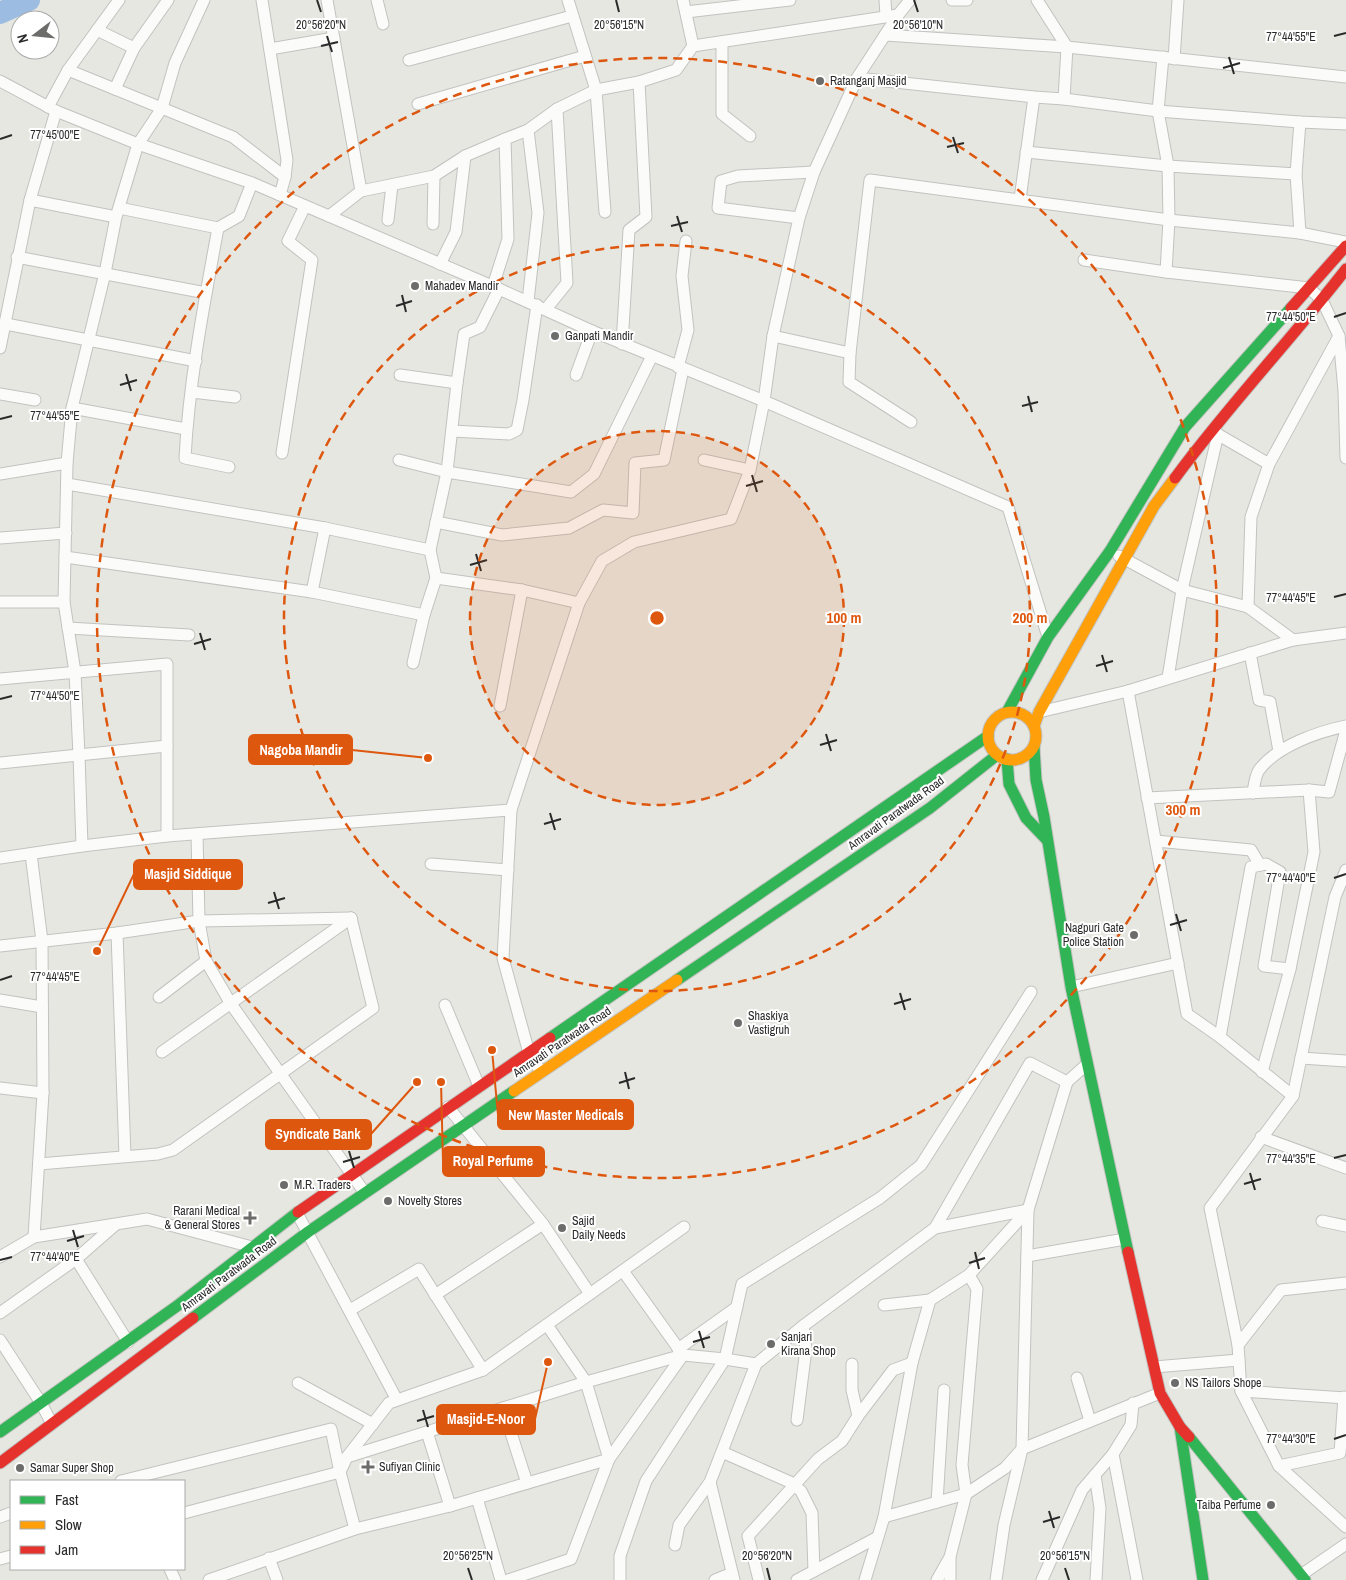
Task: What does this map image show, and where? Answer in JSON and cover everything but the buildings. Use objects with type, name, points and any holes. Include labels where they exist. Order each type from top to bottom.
[{"type":"main road","points":[[1007,712],[1048,637],[1110,551],[1185,427],[1346,246]]},
{"type":"main road","points":[[1034,726],[1154,506],[1346,269]]},
{"type":"main road","points":[[1034,747],[1027,755],[1017,760],[1002,757],[990,746],[988,736],[991,725],[997,717],[1007,712],[1018,712],[1028,717],[1034,726],[1036,736],[1034,747],[1036,780],[1044,817],[1071,987],[1086,1065],[1160,1393],[1180,1427],[1303,1578]]},
{"type":"main road","name":"Amravati Paratwada Road","points":[[0,1432],[178,1306],[252,1246],[448,1107],[953,762],[988,736]]},
{"type":"main road","points":[[1002,757],[1009,784],[1026,818],[1047,840]]},
{"type":"main road","name":"Amravati Paratwada Road","points":[[0,1463],[308,1232],[922,814],[1002,757]]},
{"type":"main road","points":[[1180,1427],[1203,1580]]},
{"type":"street","points":[[0,348],[17,257],[52,109],[68,70],[119,0]]},
{"type":"street","points":[[115,89],[134,48],[168,0]]},
{"type":"street","points":[[82,846],[80,755],[75,672],[64,602],[67,463],[72,408],[118,213],[138,144],[162,108],[175,63],[204,0]]},
{"type":"street","points":[[262,0],[287,160],[280,195]]},
{"type":"street","points":[[327,0],[360,191]]},
{"type":"street","points":[[377,0],[383,24]]},
{"type":"street","points":[[568,0],[596,90],[605,212]]},
{"type":"street","points":[[683,0],[693,46]]},
{"type":"street","points":[[686,12],[790,0]]},
{"type":"street","points":[[541,1072],[529,1052],[503,958],[511,810],[578,603],[602,561],[634,542],[731,519],[750,470],[764,401],[773,336],[799,218],[814,172],[857,78],[885,35],[892,15],[885,0]]},
{"type":"street","points":[[329,216],[360,191],[434,176],[465,156],[528,130],[557,109],[596,90],[639,82],[676,70],[693,46],[892,15],[910,0]]},
{"type":"street","points":[[952,0],[967,0]]},
{"type":"street","points":[[1036,0],[1067,47],[1064,99]]},
{"type":"street","points":[[1166,272],[1169,220],[1168,166],[1158,111],[1178,0]]},
{"type":"street","points":[[409,60],[572,16]]},
{"type":"street","points":[[97,30],[134,48]]},
{"type":"street","points":[[885,35],[1067,47],[1346,77]]},
{"type":"street","points":[[270,49],[334,38]]},
{"type":"street","points":[[722,42],[722,114],[750,136]]},
{"type":"street","points":[[418,104],[585,56]]},
{"type":"street","points":[[68,70],[233,137],[285,177]]},
{"type":"street","points":[[857,78],[1064,99],[1158,111],[1346,124]]},
{"type":"street","points":[[0,81],[52,109],[138,144],[252,183],[496,287],[622,344],[764,401],[1008,507],[1048,637]]},
{"type":"street","points":[[622,344],[629,230],[646,216],[639,82]]},
{"type":"street","points":[[1020,199],[1034,97]]},
{"type":"street","points":[[537,305],[567,283],[557,109]]},
{"type":"street","points":[[1300,122],[1296,174],[1300,233]]},
{"type":"street","points":[[452,432],[509,434],[517,430],[537,305],[538,213],[528,130]]},
{"type":"street","points":[[413,663],[424,615],[436,578],[430,550],[447,472],[464,334],[480,328],[496,287],[508,239],[505,140]]},
{"type":"street","points":[[1026,152],[1168,166],[1296,174]]},
{"type":"street","points":[[440,264],[456,232],[465,156]]},
{"type":"street","points":[[799,218],[718,208],[721,181],[738,176],[814,172]]},
{"type":"street","points":[[433,224],[434,176]]},
{"type":"street","points":[[911,422],[849,382],[850,353],[870,180],[1169,220],[1300,233],[1346,242]]},
{"type":"street","points":[[30,200],[218,228],[239,216],[252,183]]},
{"type":"street","points":[[388,220],[392,185]]},
{"type":"street","points":[[282,453],[312,260],[288,241],[305,206]]},
{"type":"street","points":[[218,228],[206,292],[186,429],[185,458],[229,467]]},
{"type":"street","points":[[436,522],[502,535],[568,528],[604,510],[633,513],[635,463],[664,460],[688,330],[682,276],[686,241]]},
{"type":"street","points":[[17,257],[206,292]]},
{"type":"street","points":[[1084,260],[1166,272],[1309,288],[1322,300],[1339,336],[1345,391],[1346,458]]},
{"type":"street","points":[[6,324],[196,361]]},
{"type":"street","points":[[576,376],[592,331]]},
{"type":"street","points":[[773,336],[850,353]]},
{"type":"street","points":[[1248,607],[1251,517],[1269,464],[1339,336]]},
{"type":"street","points":[[399,460],[447,472],[571,492],[594,474],[652,356]]},
{"type":"street","points":[[400,375],[457,382]]},
{"type":"street","points":[[192,392],[235,397]]},
{"type":"street","points":[[0,394],[35,400]]},
{"type":"street","points":[[72,408],[186,429]]},
{"type":"street","points":[[1168,678],[1182,590],[1215,432],[1269,464]]},
{"type":"street","points":[[704,460],[750,470]]},
{"type":"street","points":[[0,474],[67,463]]},
{"type":"street","points":[[67,484],[325,528],[430,550]]},
{"type":"street","points":[[312,592],[325,528]]},
{"type":"street","points":[[0,538],[66,533]]},
{"type":"street","points":[[1110,551],[1182,590],[1248,607],[1293,640]]},
{"type":"street","points":[[65,557],[312,592],[424,615]]},
{"type":"street","points":[[436,578],[522,590],[578,603]]},
{"type":"street","points":[[500,706],[522,590]]},
{"type":"street","points":[[0,602],[64,602]]},
{"type":"street","points":[[68,628],[188,635]]},
{"type":"street","points":[[1040,712],[1128,690],[1293,640],[1346,633]]},
{"type":"street","points":[[1250,653],[1259,700],[1270,702],[1279,751]]},
{"type":"street","points":[[0,679],[167,664],[167,836]]},
{"type":"street","points":[[1128,690],[1187,1014],[1220,1037],[1293,1096]]},
{"type":"street","points":[[1253,793],[1258,772],[1279,751],[1329,729],[1346,726]]},
{"type":"street","points":[[1147,798],[1309,790],[1329,792],[1346,730]]},
{"type":"street","points":[[0,763],[167,746]]},
{"type":"street","points":[[1262,1072],[1290,970],[1314,852],[1309,790]]},
{"type":"street","points":[[0,858],[167,836],[511,810]]},
{"type":"street","points":[[197,834],[199,921],[206,961],[231,1004],[365,1193]]},
{"type":"street","points":[[1156,841],[1251,850],[1260,865]]},
{"type":"street","points":[[31,854],[42,941],[42,1093],[34,1237]]},
{"type":"street","points":[[431,864],[508,870]]},
{"type":"street","points":[[1220,1037],[1251,867],[1266,864],[1280,872],[1264,966],[1290,970]]},
{"type":"street","points":[[1346,870],[1293,1096],[1210,1208],[1238,1345],[1241,1391],[1279,1466],[1346,1527]]},
{"type":"street","points":[[0,946],[117,933],[199,921],[351,918]]},
{"type":"street","points":[[162,1052],[351,918]]},
{"type":"street","points":[[39,1164],[164,1153],[173,1150],[372,1008],[351,918]]},
{"type":"street","points":[[117,933],[125,1156]]},
{"type":"street","points":[[159,997],[206,961]]},
{"type":"street","points":[[1071,987],[1178,963]]},
{"type":"street","points":[[620,1580],[620,1556],[646,1481],[725,1359],[742,1284],[880,1198],[920,1165],[1031,992]]},
{"type":"street","points":[[0,1000],[42,1007]]},
{"type":"street","points":[[445,1005],[479,1086]]},
{"type":"street","points":[[1301,1058],[1346,1061]]},
{"type":"street","points":[[676,1545],[680,1525],[710,1482],[756,1364],[803,1326],[935,1228],[1030,1063],[1067,1082]]},
{"type":"street","points":[[996,1580],[1004,1526],[1022,1450],[1028,1210],[1067,1082],[1086,1065]]},
{"type":"street","points":[[0,1088],[42,1093]]},
{"type":"street","points":[[448,1107],[544,1224],[590,1294]]},
{"type":"street","points":[[1261,1137],[1345,1166]]},
{"type":"street","points":[[935,1228],[1028,1210]]},
{"type":"street","points":[[884,1305],[930,1300],[969,1275],[1028,1210]]},
{"type":"street","points":[[297,1214],[397,1400]]},
{"type":"street","points":[[0,1257],[34,1237],[147,1219],[252,1246]]},
{"type":"street","points":[[1322,1221],[1346,1226]]},
{"type":"street","points":[[435,1295],[544,1224]]},
{"type":"street","points":[[0,1313],[76,1259],[115,1225]]},
{"type":"street","points":[[340,1472],[347,1457],[389,1403],[483,1370],[684,1228]]},
{"type":"street","points":[[1027,1256],[1125,1239]]},
{"type":"street","points":[[76,1259],[128,1342]]},
{"type":"street","points":[[350,1310],[419,1269],[483,1370]]},
{"type":"street","points":[[622,1271],[680,1352]]},
{"type":"street","points":[[950,1580],[950,1557],[966,1494],[962,1466],[977,1289],[969,1275]]},
{"type":"street","points":[[1238,1345],[1281,1290],[1346,1283]]},
{"type":"street","points":[[865,1580],[876,1538],[884,1517],[912,1363],[930,1300]]},
{"type":"street","points":[[508,1580],[571,1559],[608,1459],[680,1352],[737,1307]]},
{"type":"street","points":[[547,1325],[586,1382],[608,1459]]},
{"type":"street","points":[[797,1420],[806,1350],[803,1326]]},
{"type":"street","points":[[0,1340],[41,1403],[52,1424]]},
{"type":"street","points":[[347,1457],[680,1352],[756,1364]]},
{"type":"street","points":[[1154,1368],[1239,1360]]},
{"type":"street","points":[[760,1580],[748,1536],[818,1459],[842,1441],[858,1416],[893,1370],[912,1363]]},
{"type":"street","points":[[852,1364],[852,1390],[858,1416]]},
{"type":"street","points":[[1077,1378],[1090,1421]]},
{"type":"street","points":[[298,1383],[373,1424]]},
{"type":"street","points":[[936,1502],[944,1390]]},
{"type":"street","points":[[1241,1391],[1345,1397],[1340,1453],[1279,1466]]},
{"type":"street","points":[[884,1517],[966,1494],[1005,1468],[1022,1450],[1160,1393]]},
{"type":"street","points":[[1042,1580],[1082,1490],[1113,1454],[1131,1425],[1133,1403]]},
{"type":"street","points":[[503,1408],[527,1483]]},
{"type":"street","points":[[125,1480],[331,1429],[355,1529]]},
{"type":"street","points":[[427,1432],[450,1506]]},
{"type":"street","points":[[722,1452],[795,1485],[801,1491],[812,1513],[814,1571]]},
{"type":"street","points":[[1113,1454],[1137,1580]]},
{"type":"street","points":[[208,1580],[355,1529],[450,1506],[608,1459]]},
{"type":"street","points":[[185,1513],[340,1472]]},
{"type":"street","points":[[1094,1475],[1100,1508],[1096,1580]]},
{"type":"street","points":[[710,1482],[733,1577],[715,1580]]},
{"type":"street","points":[[477,1498],[501,1580]]},
{"type":"street","points":[[797,1580],[876,1538]]},
{"type":"street","points":[[1303,1578],[1345,1546]]},
{"type":"street","points":[[937,1580],[950,1557]]},
{"type":"street","points":[[269,1558],[277,1580]]},
{"type":"waterway","points":[[0,13],[29,0]]},
{"type":"traffic: fast","points":[[1007,712],[1048,637],[1110,551],[1185,427],[1291,308]]},
{"type":"traffic: fast","points":[[550,1038],[988,736]]},
{"type":"traffic: fast","points":[[1034,747],[1036,780],[1044,817],[1071,987],[1128,1252]]},
{"type":"traffic: fast","points":[[677,980],[930,808],[997,755]]},
{"type":"traffic: fast","points":[[1007,759],[1009,784],[1026,818],[1047,840]]},
{"type":"traffic: fast","points":[[193,1318],[308,1232],[514,1091]]},
{"type":"traffic: fast","points":[[0,1432],[177,1306],[298,1212]]},
{"type":"traffic: fast","points":[[1180,1427],[1203,1580]]},
{"type":"traffic: fast","points":[[1189,1437],[1305,1580]]},
{"type":"traffic: slow","points":[[1034,726],[1039,712],[1154,506],[1175,478]]},
{"type":"traffic: slow","points":[[1012,712],[1021,714],[1029,719],[1034,727],[1036,736],[1034,745],[1029,753],[1021,758],[1012,760],[1003,758],[995,753],[990,745],[988,736],[990,727],[995,719],[1003,714],[1012,712]]},
{"type":"traffic: slow","points":[[514,1091],[677,980]]},
{"type":"traffic: jam","points":[[1291,308],[1346,246]]},
{"type":"traffic: jam","points":[[1175,478],[1216,425],[1346,269]]},
{"type":"traffic: jam","points":[[298,1212],[550,1038]]},
{"type":"traffic: jam","points":[[1128,1252],[1160,1393],[1180,1427],[1189,1437]]},
{"type":"traffic: jam","points":[[0,1463],[193,1318]]},
{"type":"place","name":"Ratanganj Masjid","points":[[820,81]]},
{"type":"place","name":"Mahadev Mandir","points":[[415,286]]},
{"type":"place","name":"Ganpati Mandir","points":[[555,336]]},
{"type":"place","name":"Nagoba Mandir","points":[[428,758]]},
{"type":"place","name":"Nagpuri Gate Police Station","points":[[1134,935]]},
{"type":"place","name":"Masjid Siddique","points":[[97,951]]},
{"type":"place","name":"Shaskiya Vastigruh","points":[[738,1023]]},
{"type":"place","name":"New Master Medicals","points":[[492,1050]]},
{"type":"place","name":"Syndicate Bank","points":[[417,1082]]},
{"type":"place","name":"Royal Perfume","points":[[441,1082]]},
{"type":"place","name":"M.R. Traders","points":[[284,1185]]},
{"type":"place","name":"Novelty Stores","points":[[388,1201]]},
{"type":"place","name":"Rarani Medical & General Stores","points":[[250,1218]]},
{"type":"place","name":"Sajid Daily Needs","points":[[562,1228]]},
{"type":"place","name":"Sanjari Kirana Shop","points":[[771,1344]]},
{"type":"place","name":"Masjid-E-Noor","points":[[548,1362]]},
{"type":"place","name":"NS Tailors Shope","points":[[1175,1383]]},
{"type":"place","name":"Sufiyan Clinic","points":[[368,1467]]},
{"type":"place","name":"Samar Super Shop","points":[[20,1468]]},
{"type":"place","name":"Taiba Perfume","points":[[1271,1505]]}]
